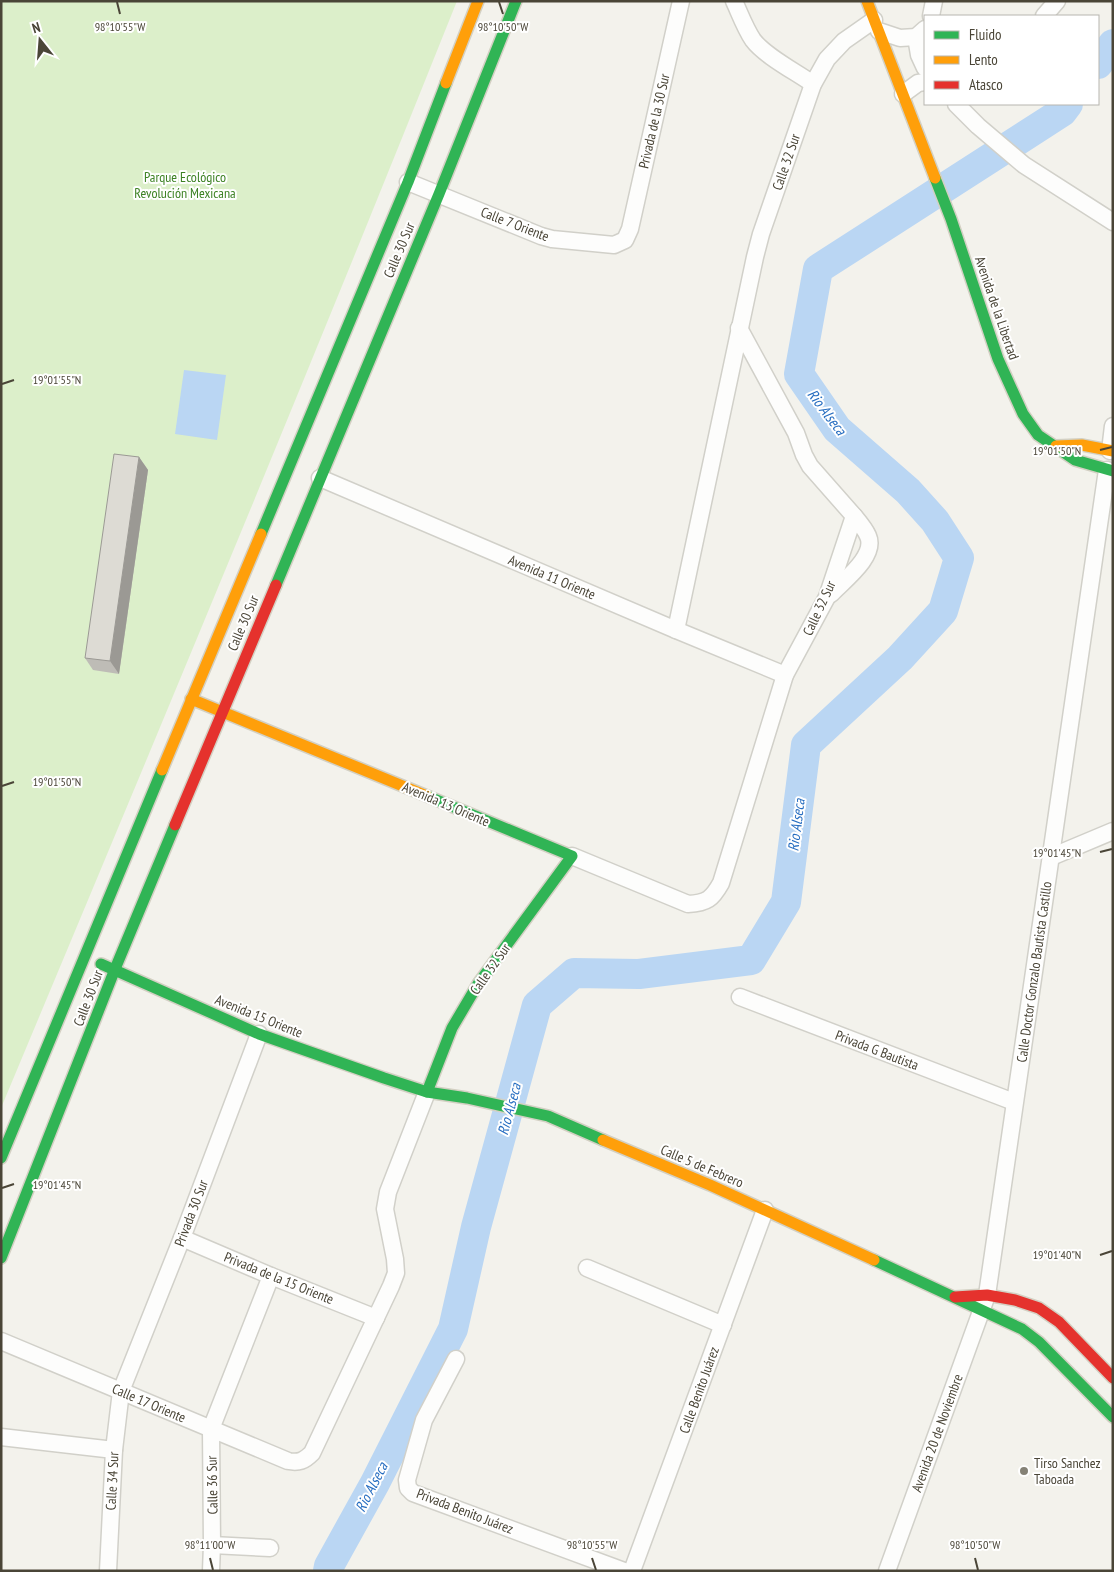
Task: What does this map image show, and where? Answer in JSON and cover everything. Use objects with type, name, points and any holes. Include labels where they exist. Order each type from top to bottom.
[{"type":"main road","name":"Calle 30 Sur","points":[[1,1158],[408,182],[478,1]]},
{"type":"main road","name":"Calle 30 Sur","points":[[1,1258],[115,970],[439,194],[516,1]]},
{"type":"main road","name":"Avenida de la Libertad","points":[[867,1],[951,219],[998,359],[1023,414],[1038,435],[1075,460],[1110,471]]},
{"type":"main road","points":[[1056,446],[1082,445],[1112,451],[1110,471]]},
{"type":"main road","name":"Avenida 13 Oriente","points":[[191,699],[572,856]]},
{"type":"main road","name":"Calle 32 Sur","points":[[427,1092],[452,1028],[463,1008],[478,984],[572,856]]},
{"type":"main road","name":"Avenida 15 Oriente","points":[[84,956],[259,1034],[427,1092]]},
{"type":"main road","name":"Calle 5 de Febrero","points":[[427,1092],[467,1098],[548,1116],[765,1210],[955,1297],[1022,1329],[1039,1342],[1113,1417]]},
{"type":"main road","name":"Calle 5 de Febrero","points":[[955,1297],[987,1295],[1015,1300],[1039,1308],[1059,1322],[1113,1378]]},
{"type":"street","name":"Privada de la 30 Sur","points":[[625,240],[630,229],[681,1]]},
{"type":"street","points":[[734,1],[755,42],[813,84]]},
{"type":"street","points":[[931,15],[934,1]]},
{"type":"street","points":[[1045,15],[1057,1]]},
{"type":"street","points":[[877,26],[900,38],[921,33],[919,55],[924,66]]},
{"type":"street","name":"Calle 32 Sur","points":[[676,630],[754,256],[761,234],[813,84],[827,59],[844,41],[877,26]]},
{"type":"street","points":[[903,94],[918,83],[924,82]]},
{"type":"street","points":[[964,107],[978,126],[1024,165],[1113,222]]},
{"type":"street","name":"Calle 7 Oriente","points":[[408,182],[541,236],[614,244],[625,240]]},
{"type":"street","points":[[740,328],[796,433],[810,466],[854,516],[869,538],[869,550],[861,563],[827,597]]},
{"type":"street","points":[[1112,451],[1113,428]]},
{"type":"street","name":"Calle Doctor Gonzalo Bautista Castillo","points":[[987,1295],[1051,857],[1108,497],[1110,471]]},
{"type":"street","name":"Avenida 11 Oriente","points":[[320,478],[785,675]]},
{"type":"street","name":"Calle 32 Sur","points":[[702,903],[714,896],[721,883],[785,675],[827,597],[854,516]]},
{"type":"street","points":[[1051,857],[1113,831]]},
{"type":"street","name":"Avenida 13 Oriente","points":[[572,856],[688,904],[702,903]]},
{"type":"street","name":"Privada G Bautista","points":[[740,997],[1014,1102]]},
{"type":"street","name":"Privada 30 Sur","points":[[121,1391],[182,1238],[259,1034]]},
{"type":"street","points":[[376,1318],[396,1272],[385,1209],[388,1192],[427,1092]]},
{"type":"street","name":"Calle Benito Juárez","points":[[632,1571],[765,1210]]},
{"type":"street","name":"Privada de la 15 Oriente","points":[[182,1238],[376,1318]]},
{"type":"street","points":[[587,1268],[723,1324]]},
{"type":"street","points":[[211,1429],[271,1276]]},
{"type":"street","name":"Avenida 20 de Noviembre","points":[[887,1571],[987,1295]]},
{"type":"street","name":"Calle 17 Oriente","points":[[1,1341],[288,1461],[297,1463],[306,1459],[312,1453],[376,1318]]},
{"type":"street","name":"Privada Benito Juárez","points":[[456,1359],[424,1420],[407,1480],[408,1488],[413,1493],[624,1571]]},
{"type":"street","name":"Calle 34 Sur","points":[[108,1571],[114,1450],[121,1391]]},
{"type":"street","name":"Calle 36 Sur","points":[[211,1429],[211,1571]]},
{"type":"street","points":[[1,1437],[114,1450]]},
{"type":"street","points":[[212,1545],[270,1548]]},
{"type":"green space","name":"Parque Ecológico Revolución Mexicana","points":[[1,1],[457,1],[174,694],[1,1108]]},
{"type":"water","points":[[184,370],[226,375],[217,440],[175,434]]},
{"type":"building","points":[[114,454],[139,457],[110,661],[85,658]]},
{"type":"waterway","name":"Rio Alseca","points":[[1099,63],[1113,44]]},
{"type":"waterway","name":"Rio Alseca","points":[[328,1571],[453,1329],[476,1227],[537,1005],[574,973],[639,974],[751,960],[786,902],[806,745],[900,658],[943,611],[959,558],[935,521],[908,491],[837,429],[799,374],[818,269],[1062,112],[1067,105]]},
{"type":"traffic: fast","points":[[276,585],[439,194],[516,1]]},
{"type":"traffic: fast","points":[[261,534],[408,182],[446,83]]},
{"type":"traffic: fast","points":[[935,178],[951,219],[998,359],[1023,414],[1038,435],[1075,460],[1113,471]]},
{"type":"traffic: fast","points":[[1,1158],[162,770]]},
{"type":"traffic: fast","points":[[427,796],[572,856],[478,984],[452,1028],[427,1092]]},
{"type":"traffic: fast","points":[[1,1258],[115,969],[175,825]]},
{"type":"traffic: fast","points":[[101,964],[259,1034],[384,1078],[427,1092],[467,1098],[548,1116],[603,1140]]},
{"type":"traffic: fast","points":[[874,1260],[1022,1329],[1039,1342],[1113,1417]]},
{"type":"traffic: slow","points":[[446,83],[478,1]]},
{"type":"traffic: slow","points":[[867,1],[935,178]]},
{"type":"traffic: slow","points":[[1056,446],[1082,445],[1113,451]]},
{"type":"traffic: slow","points":[[162,770],[261,534]]},
{"type":"traffic: slow","points":[[191,699],[427,796]]},
{"type":"traffic: slow","points":[[603,1140],[710,1185],[874,1260]]},
{"type":"traffic: jam","points":[[175,825],[276,585]]},
{"type":"traffic: jam","points":[[955,1297],[987,1295],[1015,1300],[1039,1308],[1059,1322],[1113,1378]]},
{"type":"place","name":"Tirso Sanchez Taboada","points":[[1024,1471]]}]
